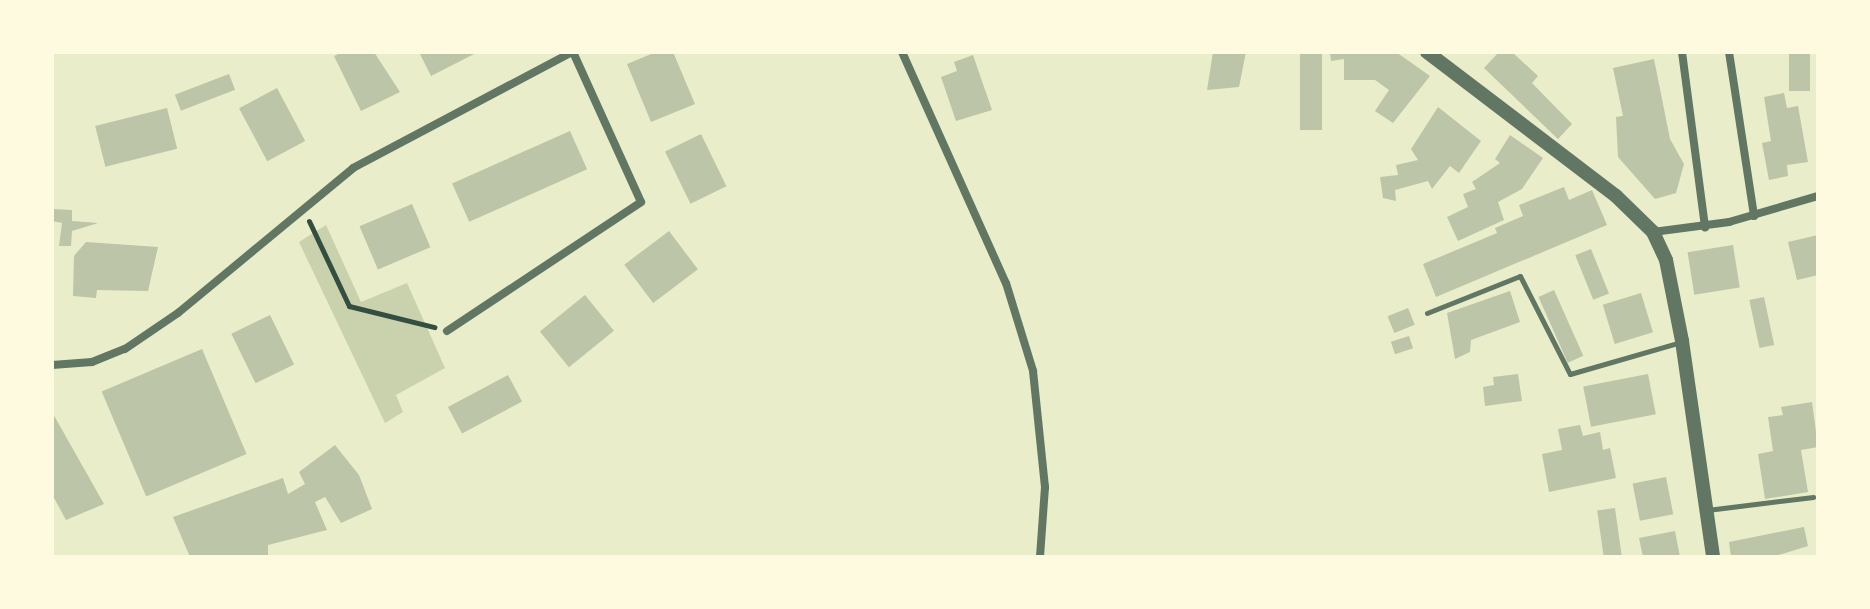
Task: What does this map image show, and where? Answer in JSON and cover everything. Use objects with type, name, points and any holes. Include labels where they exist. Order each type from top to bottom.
[{"type":"street","points":[[52,365],[105,358],[149,335],[353,168],[573,52],[641,202],[447,331]]},
{"type":"street","points":[[902,52],[1006,283],[1033,371],[1045,487],[1040,557]]},
{"type":"street","points":[[1427,52],[1616,196],[1653,232],[1666,260],[1682,341],[1713,557]]},
{"type":"street","points":[[1682,52],[1705,227]]},
{"type":"street","points":[[1729,52],[1754,216]]},
{"type":"street","points":[[1653,232],[1705,227],[1818,196]]},
{"type":"lane","points":[[1427,313],[1520,276],[1570,374],[1682,341]]},
{"type":"lane","points":[[1707,510],[1813,497]]},
{"type":"path","points":[[302,207],[349,306],[447,331]]},
{"type":"green space","points":[[326,225],[361,302],[407,283],[445,368],[396,395],[403,412],[385,423],[299,242]]},
{"type":"building","points":[[343,52],[374,52],[400,92],[361,111],[334,56]]},
{"type":"building","points":[[419,52],[478,52],[431,76]]},
{"type":"building","points":[[656,52],[673,52],[695,104],[651,122],[627,64]]},
{"type":"building","points":[[1213,52],[1246,52],[1239,87],[1207,90]]},
{"type":"building","points":[[1300,52],[1322,52],[1322,130],[1300,130]]},
{"type":"building","points":[[1330,52],[1396,52],[1430,76],[1393,123],[1375,111],[1389,90],[1375,80],[1344,80],[1344,59],[1331,61]]},
{"type":"building","points":[[1499,52],[1512,52],[1538,76],[1532,83],[1572,124],[1558,139],[1484,68]]},
{"type":"building","points":[[1789,52],[1810,52],[1810,91],[1789,91]]},
{"type":"building","points":[[973,55],[992,110],[956,121],[941,77],[957,71],[954,62]]},
{"type":"building","points":[[1654,59],[1670,139],[1684,164],[1676,193],[1655,199],[1618,157],[1616,117],[1623,116],[1613,68]]},
{"type":"building","points":[[229,74],[235,90],[181,111],[175,95]]},
{"type":"building","points":[[277,88],[305,141],[267,161],[239,108]]},
{"type":"building","points":[[1784,93],[1787,108],[1798,106],[1808,162],[1787,165],[1788,176],[1769,180],[1762,143],[1771,141],[1764,97]]},
{"type":"building","points":[[1438,107],[1481,141],[1459,173],[1450,166],[1432,189],[1428,181],[1395,190],[1396,201],[1383,198],[1380,177],[1398,175],[1396,165],[1418,160],[1411,149]]},
{"type":"building","points":[[167,108],[177,149],[105,167],[95,126]]},
{"type":"building","points":[[570,131],[587,169],[469,222],[452,183]]},
{"type":"building","points":[[701,134],[726,186],[690,204],[665,152]]},
{"type":"building","points":[[1510,135],[1543,158],[1522,189],[1498,202],[1504,220],[1458,241],[1447,217],[1468,207],[1463,194],[1476,189],[1472,182],[1500,163],[1495,159]]},
{"type":"building","points":[[1564,187],[1569,200],[1592,190],[1607,225],[1436,297],[1423,264],[1497,233],[1495,228],[1523,216],[1519,205]]},
{"type":"building","points":[[412,204],[430,247],[378,270],[360,226]]},
{"type":"building","points":[[52,209],[72,210],[72,221],[98,223],[72,231],[71,246],[59,246],[62,223],[52,221]]},
{"type":"building","points":[[669,231],[698,269],[653,303],[624,265]]},
{"type":"building","points":[[1818,235],[1818,275],[1797,280],[1788,242]]},
{"type":"building","points":[[86,242],[158,247],[148,291],[97,290],[96,298],[73,296],[74,256]]},
{"type":"building","points":[[1733,245],[1740,287],[1694,295],[1688,252]]},
{"type":"building","points":[[1591,249],[1609,294],[1593,300],[1575,255]]},
{"type":"building","points":[[1554,290],[1583,356],[1568,363],[1538,297]]},
{"type":"building","points":[[1510,291],[1520,322],[1471,340],[1470,352],[1455,359],[1447,313]]},
{"type":"building","points":[[1641,293],[1653,332],[1615,344],[1603,305]]},
{"type":"building","points":[[585,295],[614,331],[569,367],[540,332]]},
{"type":"building","points":[[1764,297],[1774,345],[1760,348],[1749,300]]},
{"type":"building","points":[[1408,308],[1415,325],[1394,333],[1388,316]]},
{"type":"building","points":[[270,315],[294,364],[255,383],[231,334]]},
{"type":"building","points":[[1409,336],[1413,348],[1395,354],[1391,342]]},
{"type":"building","points":[[202,349],[247,454],[146,497],[102,392]]},
{"type":"building","points":[[1518,374],[1522,401],[1485,406],[1483,387],[1494,385],[1493,377]]},
{"type":"building","points":[[1648,374],[1656,414],[1591,427],[1583,387]]},
{"type":"building","points":[[508,375],[522,401],[462,433],[448,407]]},
{"type":"building","points":[[1812,402],[1818,447],[1801,450],[1808,492],[1765,499],[1758,454],[1773,451],[1768,417],[1783,415],[1781,407]]},
{"type":"building","points":[[52,412],[104,504],[66,520],[52,494]]},
{"type":"building","points":[[1580,425],[1583,436],[1600,432],[1603,450],[1610,448],[1616,478],[1549,492],[1542,454],[1562,450],[1558,429]]},
{"type":"building","points":[[335,445],[359,475],[372,509],[341,523],[325,497],[315,502],[327,530],[268,545],[268,557],[190,557],[173,517],[283,478],[288,494],[305,484],[299,472]]},
{"type":"building","points":[[1666,477],[1673,514],[1640,521],[1633,483]]},
{"type":"building","points":[[1615,508],[1622,557],[1604,557],[1597,511]]},
{"type":"building","points":[[1804,527],[1808,546],[1772,557],[1731,557],[1729,542]]},
{"type":"building","points":[[1675,531],[1680,557],[1643,557],[1639,538]]}]
